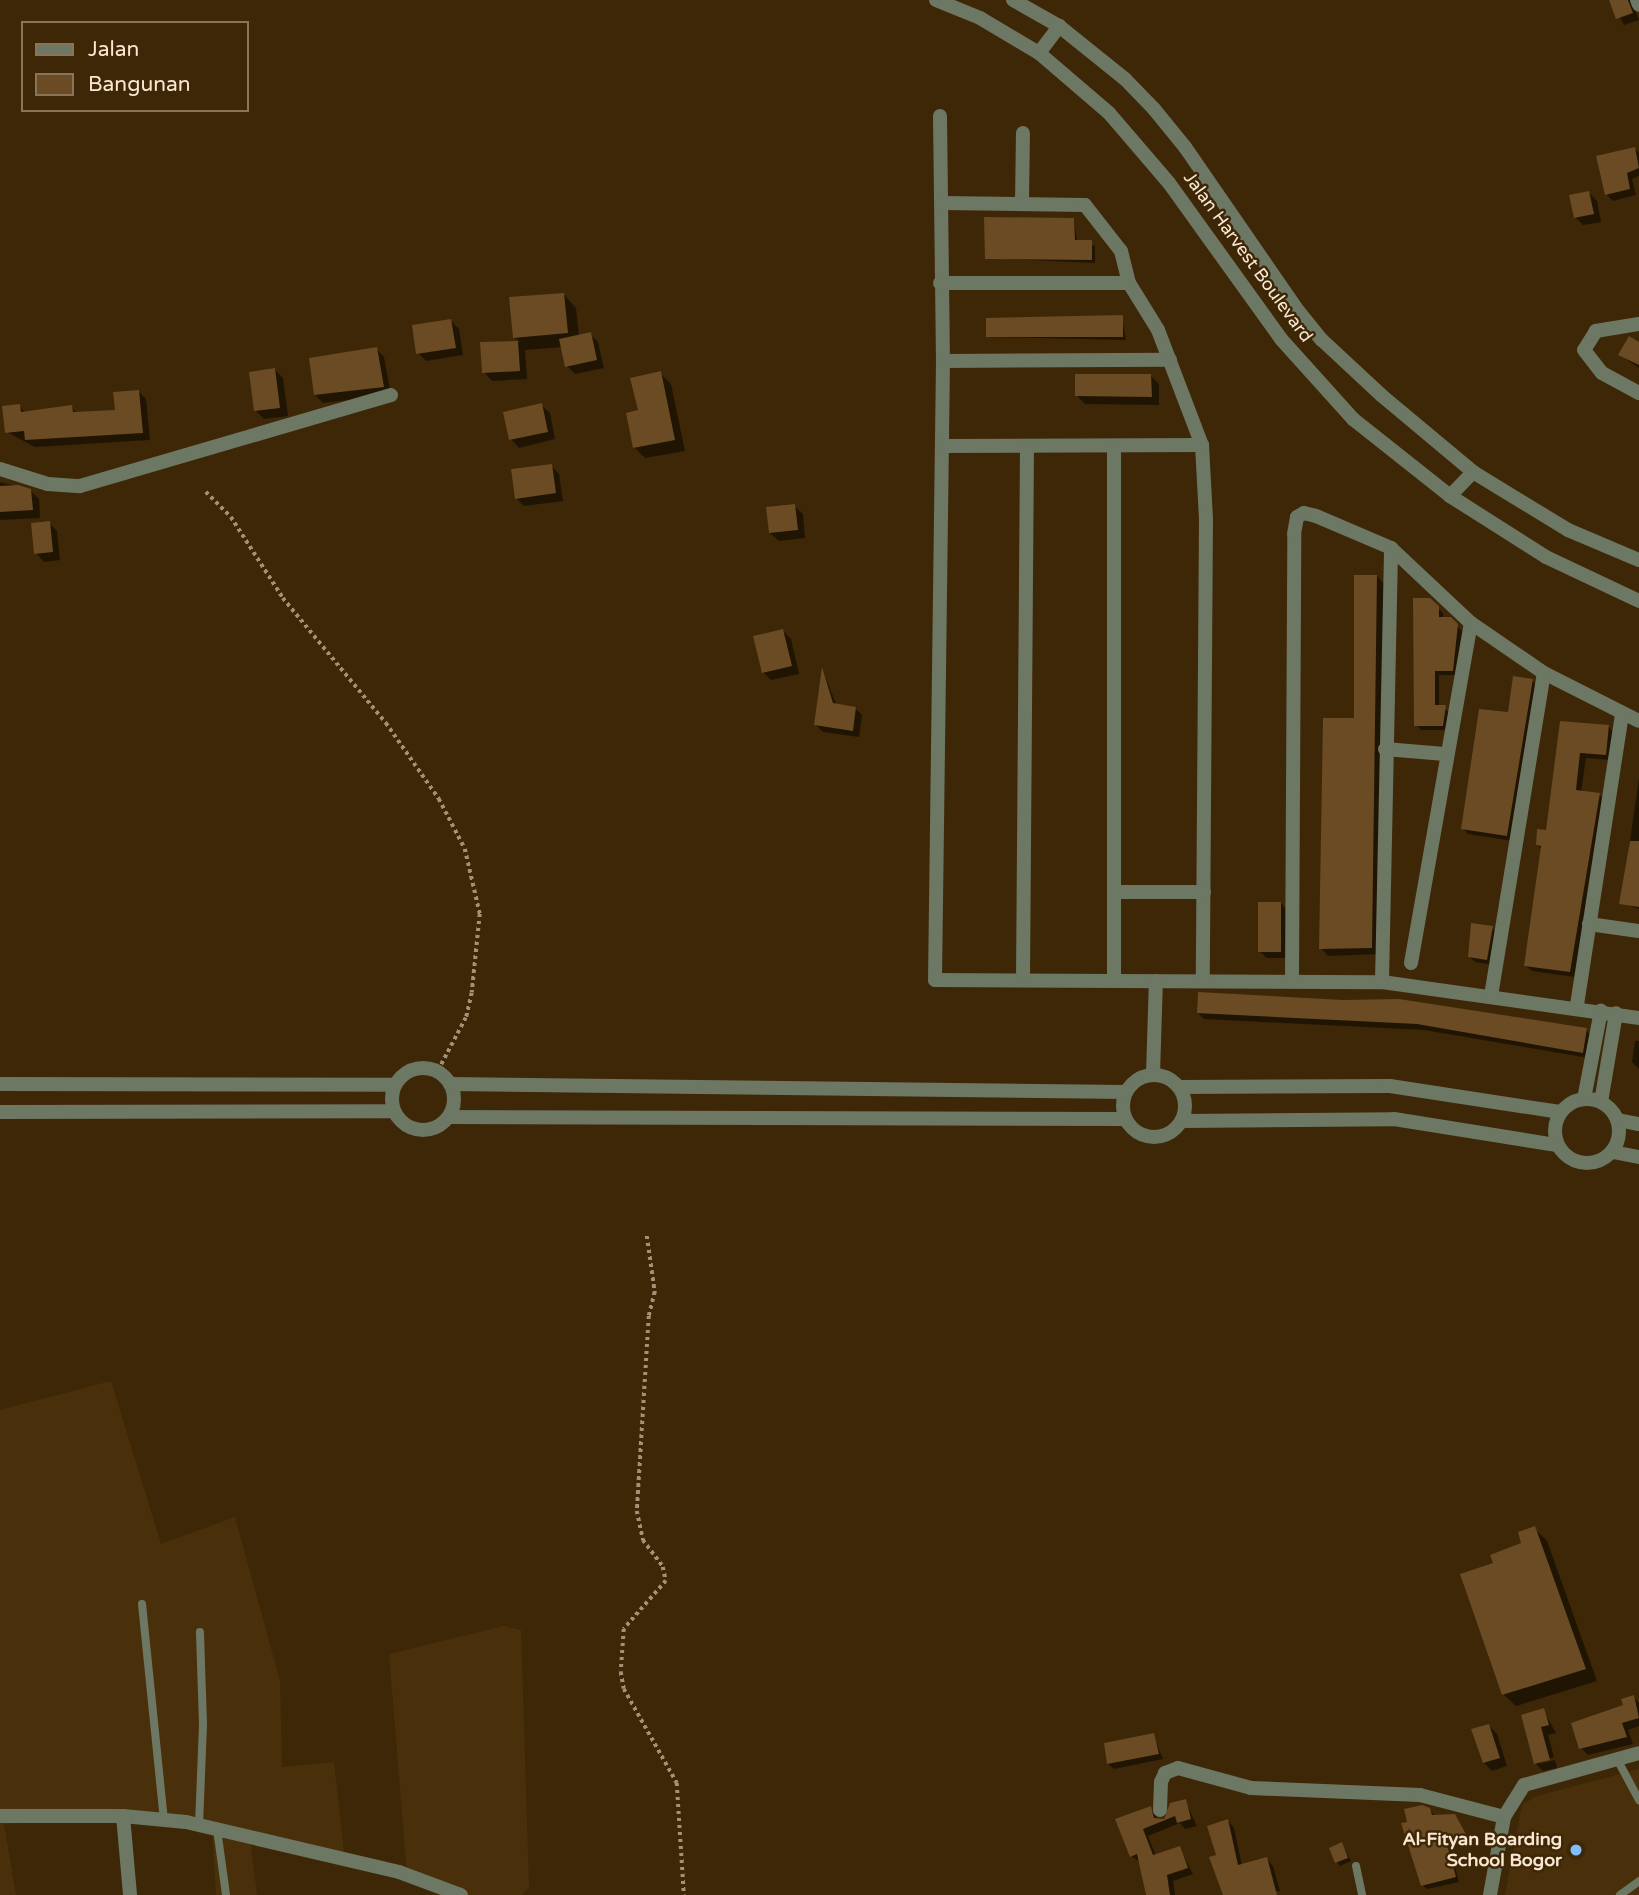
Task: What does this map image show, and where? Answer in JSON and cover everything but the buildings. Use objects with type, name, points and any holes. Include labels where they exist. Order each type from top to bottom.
[{"type":"street","name":"Jalan Harvest Boulevard","points":[[936,0],[980,18],[1039,53],[1109,113],[1160,173],[1281,339],[1353,419],[1450,496],[1546,557],[1639,601]]},
{"type":"street","name":"Jalan Harvest Boulevard","points":[[1013,0],[1059,26],[1125,79],[1154,109],[1322,341],[1474,472],[1568,530],[1639,560]]},
{"type":"street","points":[[1637,0],[1639,5]]},
{"type":"street","points":[[1039,53],[1059,26]]},
{"type":"street","points":[[940,116],[943,360],[935,980],[1156,981],[1203,978],[1382,982],[1577,1006],[1639,1018]]},
{"type":"street","points":[[1022,202],[1023,133]]},
{"type":"street","points":[[942,203],[1022,202],[1085,205],[1121,251],[1129,284],[1170,360],[1202,445],[1206,519],[1203,978]]},
{"type":"street","points":[[940,283],[1129,284]]},
{"type":"street","points":[[1639,324],[1596,331],[1584,350],[1602,373],[1639,393]]},
{"type":"street","points":[[943,360],[1170,360]]},
{"type":"street","points":[[0,469],[48,484],[80,486],[391,395]]},
{"type":"street","points":[[942,446],[1114,448],[1202,445]]},
{"type":"street","points":[[1023,979],[1027,448]]},
{"type":"street","points":[[1114,448],[1114,981]]},
{"type":"street","points":[[1450,496],[1474,472]]},
{"type":"street","points":[[1292,979],[1294,534],[1297,517],[1304,513],[1316,516],[1391,548],[1471,623],[1545,673],[1639,721]]},
{"type":"street","points":[[1382,982],[1391,548]]},
{"type":"street","points":[[1411,963],[1445,754],[1471,623]]},
{"type":"street","points":[[1491,996],[1545,673]]},
{"type":"street","points":[[1577,1006],[1622,714]]},
{"type":"street","points":[[1385,749],[1445,754]]},
{"type":"street","points":[[1116,892],[1204,892]]},
{"type":"street","points":[[1589,924],[1639,931]]},
{"type":"street","points":[[1153,1074],[1156,981]]},
{"type":"street","points":[[1584,1099],[1601,1011]]},
{"type":"street","points":[[1601,1102],[1616,1013]]},
{"type":"street","points":[[0,1084],[394,1085],[413,1070],[438,1072],[450,1084],[454,1101],[449,1117],[437,1128],[420,1131],[404,1125],[393,1111],[394,1085]]},
{"type":"street","points":[[450,1084],[1126,1092],[1142,1077],[1153,1074],[1168,1078],[1180,1087],[1186,1104],[1182,1121],[1170,1134],[1153,1138],[1136,1133],[1125,1119],[1126,1092]]},
{"type":"street","points":[[1180,1087],[1390,1086],[1560,1112],[1584,1099],[1601,1102],[1618,1120],[1639,1124]]},
{"type":"street","points":[[0,1112],[393,1111]]},
{"type":"street","points":[[1560,1112],[1555,1128],[1557,1144],[1568,1158],[1583,1164],[1600,1162],[1613,1152],[1619,1137],[1618,1120]]},
{"type":"street","points":[[449,1117],[1125,1119]]},
{"type":"street","points":[[1182,1121],[1394,1119],[1557,1144]]},
{"type":"street","points":[[1613,1152],[1639,1157]]},
{"type":"street","points":[[1490,1895],[1504,1817],[1524,1785],[1639,1754]]},
{"type":"street","points":[[1160,1810],[1161,1782],[1165,1773],[1178,1768],[1251,1788],[1420,1796],[1504,1817]]},
{"type":"street","points":[[0,1816],[123,1816],[199,1825],[399,1872],[461,1895]]},
{"type":"street","points":[[123,1816],[130,1895]]},
{"type":"lane","points":[[142,1604],[164,1820]]},
{"type":"lane","points":[[199,1825],[203,1724],[200,1632]]},
{"type":"lane","points":[[1617,1759],[1639,1800]]},
{"type":"lane","points":[[217,1829],[226,1895]]},
{"type":"lane","points":[[1356,1866],[1362,1895]]},
{"type":"lane","points":[[1620,1895],[1639,1881]]},
{"type":"path","points":[[206,492],[230,517],[291,609],[386,723],[439,799],[465,849],[480,914],[472,993],[461,1030],[438,1072]]},
{"type":"path","points":[[647,1236],[655,1292],[649,1316],[637,1511],[643,1540],[663,1567],[666,1581],[624,1629],[621,1672],[624,1689],[677,1783],[684,1895]]},
{"type":"shaded area","points":[[111,1381],[161,1544],[235,1517],[280,1681],[282,1767],[334,1762],[345,1861],[251,1845],[257,1895],[216,1895],[212,1830],[143,1817],[4,1824],[16,1895],[0,1895],[0,1410]]},
{"type":"shaded area","points":[[504,1626],[521,1630],[529,1887],[522,1895],[462,1895],[407,1874],[389,1654]]},
{"type":"shaded area","name":"Al-Fityan Boarding School Bogor","points":[[1639,1769],[1639,1895],[1505,1895],[1522,1805],[1537,1796]]},
{"type":"place","name":"Al-Fityan Boarding School Bogor","points":[[1576,1850]]}]
